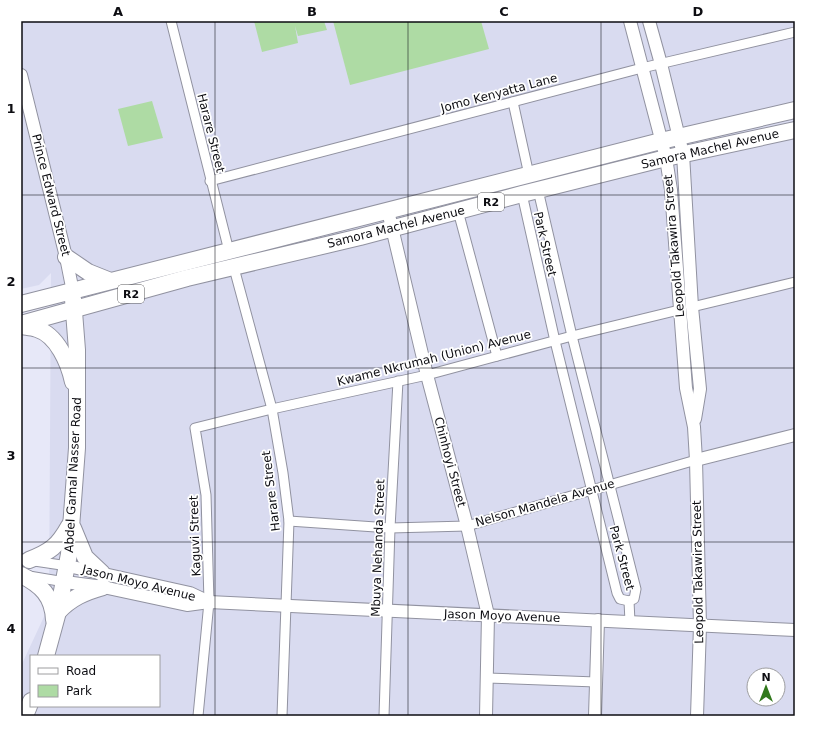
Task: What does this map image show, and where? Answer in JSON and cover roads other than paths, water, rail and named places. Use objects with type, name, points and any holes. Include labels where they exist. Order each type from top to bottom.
[{"type":"highway","name":"Samora Machel Avenue","points":[[21,304],[73,292],[108,280],[229,251],[661,141],[795,110]]},
{"type":"highway","name":"Samora Machel Avenue","points":[[21,325],[187,278],[234,268],[666,158],[795,130]]},
{"type":"highway","points":[[66,257],[88,272],[108,280]]},
{"type":"highway","name":"Abdel Gamal Nasser Road","points":[[46,655],[57,619],[66,574],[71,523],[76,448],[78,350],[73,292]]},
{"type":"highway","points":[[21,325],[38,329],[55,340],[71,371],[77,399]]},
{"type":"highway","points":[[25,560],[45,554],[61,542],[71,523]]},
{"type":"highway","points":[[57,619],[66,603],[86,592],[102,580],[85,557],[71,523]]},
{"type":"highway","points":[[21,575],[37,583],[48,597],[57,619]]},
{"type":"highway","points":[[24,716],[30,702]]},
{"type":"street","name":"Harare Street","points":[[171,21],[210,181],[229,251]]},
{"type":"street","name":"Leopold Takawira Street","points":[[630,21],[666,158],[671,190],[686,388],[694,427],[700,626],[697,716]]},
{"type":"street","name":"Leopold Takawira Street","points":[[649,21],[662,64],[683,154],[692,307],[700,389],[694,427]]},
{"type":"street","name":"Jomo Kenyatta Lane","points":[[210,181],[642,68],[795,32]]},
{"type":"street","name":"Prince Edward Street","points":[[21,75],[66,257],[73,292]]},
{"type":"street","points":[[513,102],[529,175]]},
{"type":"street","name":"Park Street","points":[[522,194],[555,341],[617,594],[623,601],[629,601],[634,599],[636,589],[572,336],[538,190]]},
{"type":"street","name":"Chinhoyi Street","points":[[388,211],[426,375],[467,526],[488,615],[486,716]]},
{"type":"street","points":[[458,211],[497,356]]},
{"type":"street","name":"Harare Street","points":[[234,268],[272,409],[283,473],[289,521],[282,716]]},
{"type":"street","points":[[692,307],[795,282]]},
{"type":"street","name":"Kwame Nkrumah (Union) Avenue","points":[[195,428],[272,409],[426,375],[572,336],[679,310]]},
{"type":"street","name":"Mbuya Nehanda Street","points":[[384,716],[390,528],[398,381]]},
{"type":"street","name":"Kaguvi Street","points":[[195,428],[206,495],[209,602],[198,716]]},
{"type":"street","name":"Nelson Mandela Avenue","points":[[289,521],[390,528],[467,526],[609,484],[795,435]]},
{"type":"street","points":[[25,560],[66,574]]},
{"type":"street","points":[[21,575],[66,574]]},
{"type":"street","name":"Jason Moyo Avenue","points":[[66,574],[102,580],[186,605],[209,602],[795,630]]},
{"type":"street","points":[[629,601],[630,622]]},
{"type":"street","points":[[595,716],[598,620]]},
{"type":"street","points":[[487,678],[596,682]]}]
